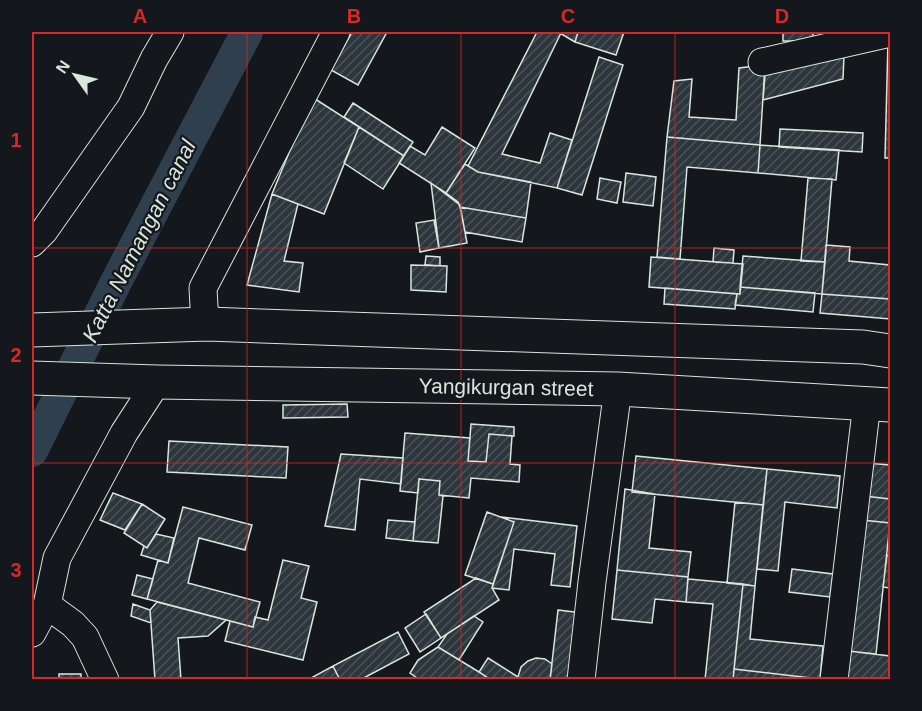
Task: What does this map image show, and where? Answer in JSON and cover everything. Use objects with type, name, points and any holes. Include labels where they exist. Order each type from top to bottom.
[{"type":"main road","points":[[32,330],[207,324],[636,338],[863,347],[891,351]]},
{"type":"main road","name":"Yangikurgan street","points":[[32,378],[618,389],[879,404]]},
{"type":"street","points":[[154,59],[158,32]]},
{"type":"street","points":[[32,243],[45,231],[131,107],[170,32]]},
{"type":"street","points":[[207,324],[203,288],[336,32]]},
{"type":"street","points":[[762,62],[891,33]]},
{"type":"street","points":[[32,633],[47,605],[57,558],[124,433],[157,382]]},
{"type":"street","points":[[581,680],[618,389]]},
{"type":"street","points":[[834,680],[879,404]]},
{"type":"street","points":[[47,605],[73,624],[85,637],[105,680]]},
{"type":"building","points":[[352,32],[387,32],[358,85],[331,70]]},
{"type":"building","points":[[537,32],[561,33],[502,154],[540,163],[550,133],[572,140],[557,188],[478,172],[468,166]]},
{"type":"building","points":[[558,32],[578,32],[575,42]]},
{"type":"building","points":[[578,32],[624,32],[616,55],[575,42]]},
{"type":"building","points":[[783,32],[813,32],[813,41],[783,41]]},
{"type":"building","points":[[888,41],[890,41],[890,158],[885,158]]},
{"type":"building","points":[[844,55],[843,79],[763,100],[765,75]]},
{"type":"building","points":[[599,57],[623,65],[582,195],[557,188]]},
{"type":"building","points":[[765,65],[760,145],[667,137],[674,81],[692,79],[689,117],[736,120],[739,68]]},
{"type":"building","points":[[312,97],[359,127],[324,214],[272,194]]},
{"type":"building","points":[[353,103],[413,142],[404,156],[344,117]]},
{"type":"building","points":[[359,127],[404,156],[383,189],[344,163]]},
{"type":"building","points":[[442,127],[475,148],[446,193],[399,163],[410,146],[425,155]]},
{"type":"building","points":[[780,129],[863,133],[862,152],[779,147]]},
{"type":"building","points":[[667,137],[760,145],[758,173],[687,167],[680,259],[657,257]]},
{"type":"building","points":[[760,145],[839,150],[836,180],[758,173]]},
{"type":"building","points":[[465,164],[478,172],[531,182],[526,218],[460,207],[458,202],[446,193]]},
{"type":"building","points":[[626,173],[656,177],[653,206],[623,202]]},
{"type":"building","points":[[600,178],[621,182],[617,203],[597,199]]},
{"type":"building","points":[[808,178],[832,179],[825,262],[801,261]]},
{"type":"building","points":[[431,183],[460,205],[467,243],[439,248]]},
{"type":"building","points":[[272,194],[298,204],[284,261],[303,263],[299,292],[247,285]]},
{"type":"building","points":[[460,207],[526,218],[522,242],[465,232]]},
{"type":"building","points":[[434,220],[439,248],[420,252],[416,223]]},
{"type":"building","points":[[826,245],[850,247],[849,261],[890,265],[890,299],[822,294]]},
{"type":"building","points":[[714,248],[734,250],[733,263],[713,262]]},
{"type":"building","points":[[426,256],[440,257],[440,266],[425,265]]},
{"type":"building","points":[[743,256],[825,262],[822,294],[740,287]]},
{"type":"building","points":[[651,257],[743,264],[740,294],[649,287]]},
{"type":"building","points":[[411,265],[447,266],[446,292],[411,290]]},
{"type":"building","points":[[740,287],[815,293],[813,312],[735,305],[737,294],[740,294]]},
{"type":"building","points":[[665,288],[737,294],[735,309],[664,304]]},
{"type":"building","points":[[822,294],[890,299],[890,319],[820,313]]},
{"type":"building","points":[[347,404],[348,417],[283,418],[283,405]]},
{"type":"building","points":[[471,424],[514,427],[514,436],[489,434],[486,462],[468,461]]},
{"type":"building","points":[[405,433],[470,438],[468,461],[486,462],[489,434],[512,436],[510,464],[520,465],[519,482],[471,478],[469,498],[439,495],[440,481],[419,479],[418,493],[400,491]]},
{"type":"building","points":[[169,441],[288,447],[286,478],[167,472]]},
{"type":"building","points":[[341,454],[403,458],[401,484],[360,479],[355,530],[325,526]]},
{"type":"building","points":[[636,456],[767,469],[763,505],[632,492]]},
{"type":"building","points":[[868,463],[890,465],[890,499],[864,496]]},
{"type":"building","points":[[767,469],[840,476],[837,508],[785,502],[778,571],[757,569]]},
{"type":"building","points":[[419,479],[440,481],[439,495],[443,496],[438,543],[413,541]]},
{"type":"building","points":[[625,489],[655,494],[649,548],[691,552],[688,577],[617,570]]},
{"type":"building","points":[[113,493],[142,504],[125,530],[100,520]]},
{"type":"building","points":[[864,496],[890,499],[890,523],[862,520]]},
{"type":"building","points":[[735,502],[763,505],[755,586],[727,583]]},
{"type":"building","points":[[142,504],[165,519],[147,548],[124,533]]},
{"type":"building","points":[[183,507],[252,525],[245,550],[199,538],[188,583],[260,602],[253,627],[147,599],[158,560],[168,563]]},
{"type":"building","points":[[487,512],[514,522],[493,584],[465,575]]},
{"type":"building","points":[[501,517],[577,526],[570,587],[551,585],[555,554],[514,549],[509,590],[492,588],[514,522]]},
{"type":"building","points":[[388,520],[415,522],[413,541],[386,538]]},
{"type":"building","points":[[862,520],[890,523],[876,654],[848,651]]},
{"type":"building","points":[[156,534],[174,538],[168,563],[141,555],[144,546],[147,548]]},
{"type":"building","points":[[887,555],[890,556],[890,588],[883,587]]},
{"type":"building","points":[[283,560],[309,566],[301,598],[317,602],[303,660],[225,641],[230,621],[253,627],[255,617],[268,620]]},
{"type":"building","points":[[792,569],[833,574],[830,597],[789,592]]},
{"type":"building","points":[[617,570],[688,577],[686,602],[655,599],[652,623],[612,619]]},
{"type":"building","points":[[137,575],[153,579],[147,599],[132,595]]},
{"type":"building","points":[[476,578],[493,584],[492,588],[499,600],[441,638],[424,612]]},
{"type":"building","points":[[688,579],[743,584],[733,680],[705,680],[713,604],[686,602]]},
{"type":"building","points":[[743,584],[755,586],[750,639],[823,646],[820,679],[734,669]]},
{"type":"building","points":[[157,602],[226,620],[208,636],[178,638],[181,680],[155,680],[150,610]]},
{"type":"building","points":[[133,604],[150,610],[151,623],[131,616]]},
{"type":"building","points":[[558,610],[582,613],[573,680],[550,680]]},
{"type":"building","points":[[426,614],[441,638],[420,652],[405,628]]},
{"type":"building","points":[[474,616],[483,622],[459,660],[438,647],[447,634]]},
{"type":"building","points":[[398,632],[409,654],[360,680],[340,680],[333,666]]},
{"type":"building","points":[[438,647],[491,680],[420,680],[410,673],[418,660]]},
{"type":"building","points":[[848,651],[890,656],[890,680],[845,680]]},
{"type":"building","points":[[488,658],[523,680],[491,680],[479,672]]},
{"type":"building","points":[[536,658],[545,659],[552,664],[550,680],[523,680],[518,677],[521,667]]},
{"type":"building","points":[[333,666],[340,680],[312,680],[311,678]]},
{"type":"building","points":[[734,669],[820,679],[733,680]]},
{"type":"building","points":[[59,674],[81,674],[81,680],[59,680]]},
{"type":"waterway","name":"Katta Namangan canal","points":[[32,451],[116,282],[247,32]]}]
